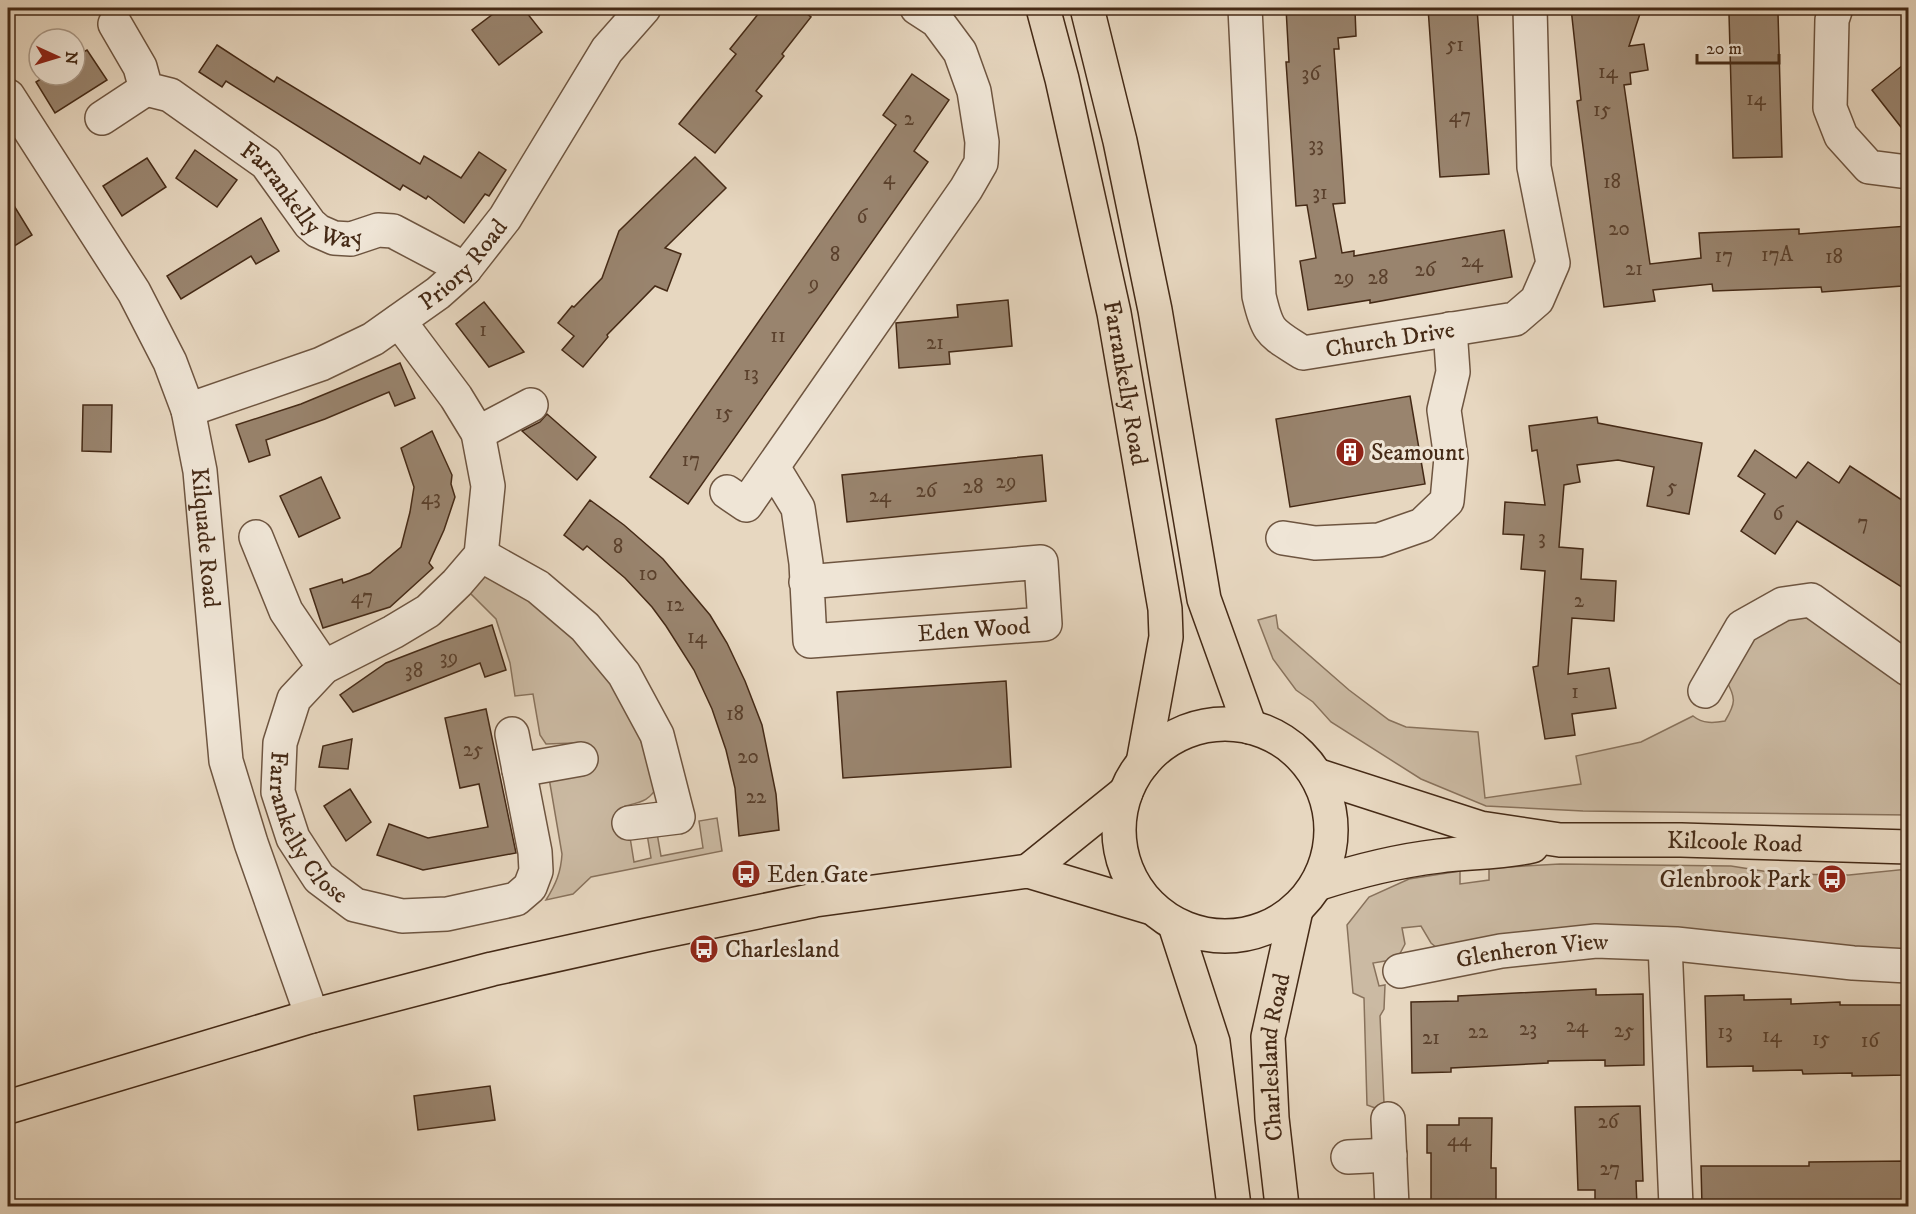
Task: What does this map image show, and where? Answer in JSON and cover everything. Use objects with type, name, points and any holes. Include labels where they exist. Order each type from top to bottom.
[{"type":"main road","name":"Farrankelly Road","points":[[1043,8],[1062,79],[1114,313],[1165,609],[1166,637],[1143,763]]},
{"type":"main road","name":"Farrankelly Road","points":[[1087,8],[1120,141],[1155,310],[1204,599],[1250,727]]},
{"type":"main road","points":[[8,1107],[312,1016],[492,969],[646,934],[792,905],[901,888],[1028,871],[1163,916],[1205,935],[1238,936],[1268,927],[1296,910],[1317,884],[1328,858],[1331,829],[1327,801],[1316,775],[1298,753],[1276,737],[1250,727],[1220,724],[1191,729],[1165,743],[1143,763],[1126,792],[1119,825],[1122,859],[1134,885],[1163,916]]},
{"type":"main road","points":[[1316,775],[1480,828],[1560,840]]},
{"type":"main road","points":[[1028,871],[1126,792]]},
{"type":"main road","points":[[1317,884],[1372,867],[1440,856],[1505,852],[1560,840]]},
{"type":"main road","name":"Kilcoole Road","points":[[1560,840],[1680,840],[1908,847]]},
{"type":"main road","name":"Charlesland Road","points":[[1282,1206],[1272,1118],[1269,1037],[1296,910]]},
{"type":"main road","name":"Charlesland Road","points":[[1163,916],[1213,1042],[1234,1206]]},
{"type":"street","name":"Priory Road","points":[[188,410],[321,364],[373,339],[438,293],[465,269],[505,218],[607,50],[644,8]]},
{"type":"street","points":[[727,492],[746,506],[966,189],[981,163],[982,142],[974,91],[960,52],[937,21],[917,8]]},
{"type":"street","name":"Church Drive","points":[[1245,8],[1259,296],[1264,320],[1270,331],[1303,353],[1515,319],[1537,300],[1553,263],[1534,167],[1530,8]]},
{"type":"street","points":[[1836,8],[1832,20],[1830,108],[1841,136],[1869,167],[1908,172]]},
{"type":"street","points":[[102,118],[146,89],[140,67],[115,24]]},
{"type":"street","name":"Farrankelly Way","points":[[146,89],[170,95],[266,163],[310,224],[318,231],[334,238],[351,239],[378,230],[393,231],[465,269]]},
{"type":"street","name":"Kilquade Road","points":[[8,96],[134,291],[170,362],[188,410],[200,471],[226,761],[251,843],[312,1016]]},
{"type":"street","points":[[399,321],[456,397],[478,433],[488,486],[481,555],[538,587],[585,627],[624,674],[657,735],[678,817],[629,824]]},
{"type":"street","points":[[1283,538],[1315,543],[1379,540],[1422,525],[1447,501],[1451,458],[1444,410],[1453,372],[1450,329]]},
{"type":"street","points":[[478,433],[531,405]]},
{"type":"street","name":"Eden Wood","points":[[772,467],[798,508],[807,582],[810,641],[1045,624],[1041,562],[807,582]]},
{"type":"street","points":[[256,537],[286,611],[324,668]]},
{"type":"street","name":"Farrankelly Close","points":[[481,555],[457,583],[428,611],[324,668],[294,699],[280,743],[278,792],[292,838],[319,878],[355,905],[402,916],[447,914],[516,899],[530,887],[536,871],[512,734]]},
{"type":"street","points":[[1705,691],[1742,627],[1783,604],[1811,600],[1908,669]]},
{"type":"street","points":[[519,770],[581,759]]},
{"type":"street","name":"Glenheron View","points":[[1400,970],[1501,951],[1596,941],[1676,944],[1853,963],[1908,966]]},
{"type":"street","points":[[1665,945],[1676,1206]]},
{"type":"street","points":[[1388,1119],[1392,1206]]},
{"type":"street","points":[[1348,1157],[1390,1155]]},
{"type":"shaded area","points":[[490,571],[572,632],[612,681],[638,732],[652,775],[658,785],[648,798],[625,806],[634,862],[651,858],[646,828],[657,833],[661,856],[703,848],[699,821],[717,818],[722,851],[591,877],[573,894],[546,900],[557,878],[562,854],[548,772],[578,766],[574,743],[546,744],[540,735],[533,694],[515,696],[510,663],[496,619],[467,590]]},
{"type":"shaded area","points":[[1276,615],[1278,628],[1349,690],[1389,720],[1406,727],[1478,732],[1485,798],[1581,784],[1576,756],[1641,742],[1693,716],[1705,722],[1725,721],[1733,701],[1732,691],[1726,680],[1750,637],[1799,615],[1816,622],[1908,679],[1908,815],[1583,811],[1486,806],[1421,779],[1331,722],[1313,702],[1296,690],[1273,659],[1258,620]]},
{"type":"shaded area","points":[[1560,864],[1731,866],[1782,874],[1849,875],[1908,869],[1908,960],[1437,948],[1431,943],[1421,926],[1402,928],[1405,944],[1397,959],[1373,963],[1379,986],[1385,985],[1384,1009],[1380,1016],[1384,1103],[1394,1115],[1367,1105],[1364,998],[1353,993],[1347,925],[1369,897],[1409,879],[1460,871],[1460,884],[1489,880],[1489,868]]},
{"type":"building","points":[[501,8],[523,8],[542,32],[499,65],[472,30]]},
{"type":"building","points":[[763,8],[799,8],[811,17],[756,91],[762,96],[715,153],[679,124],[736,54],[730,49]]},
{"type":"building","points":[[1286,8],[1355,10],[1356,36],[1338,38],[1339,49],[1334,49],[1345,203],[1333,204],[1342,253],[1354,251],[1354,256],[1504,230],[1512,277],[1370,303],[1370,300],[1308,310],[1300,261],[1316,258],[1307,205],[1296,206],[1286,62],[1289,62]]},
{"type":"building","points":[[1428,8],[1477,8],[1489,174],[1440,177]]},
{"type":"building","points":[[1571,8],[1642,8],[1629,46],[1644,44],[1648,70],[1630,73],[1631,84],[1624,85],[1650,264],[1701,258],[1699,233],[1799,229],[1799,234],[1908,226],[1908,273],[1901,274],[1902,286],[1822,292],[1821,287],[1713,291],[1712,284],[1653,290],[1655,301],[1604,307],[1577,101],[1581,100]]},
{"type":"building","points":[[1778,13],[1782,157],[1733,158],[1729,14]]},
{"type":"building","points":[[217,45],[274,82],[277,77],[420,164],[424,156],[461,178],[479,152],[506,170],[489,196],[485,194],[464,223],[428,196],[426,199],[403,185],[400,190],[226,81],[222,87],[199,72]]},
{"type":"building","points":[[87,50],[107,80],[55,113],[39,87],[87,87]]},
{"type":"building","points":[[1908,61],[1908,136],[1872,90]]},
{"type":"building","points":[[912,74],[949,100],[914,151],[928,162],[688,504],[650,477],[896,125],[883,115]]},
{"type":"building","points":[[195,150],[237,180],[217,207],[176,178]]},
{"type":"building","points":[[695,157],[726,188],[665,248],[681,254],[667,291],[655,286],[607,335],[608,337],[583,367],[562,350],[574,336],[558,323],[572,306],[574,307],[602,278],[619,231]]},
{"type":"building","points":[[147,158],[166,187],[122,216],[103,186]]},
{"type":"building","points":[[8,196],[32,235],[8,250]]},
{"type":"building","points":[[261,218],[279,251],[256,264],[251,256],[181,299],[167,276]]},
{"type":"building","points":[[1008,300],[1012,346],[949,352],[950,364],[899,368],[896,323],[958,317],[957,305]]},
{"type":"building","points":[[484,302],[524,352],[489,367],[456,324]]},
{"type":"building","points":[[400,363],[415,398],[395,406],[389,392],[325,419],[266,440],[270,455],[249,462],[236,425],[301,404]]},
{"type":"building","name":"Seamount","points":[[1410,396],[1425,484],[1290,507],[1276,419]]},
{"type":"building","points":[[83,405],[112,405],[111,452],[82,451]]},
{"type":"building","points":[[547,414],[596,457],[577,480],[522,431],[540,422]]},
{"type":"building","points":[[1597,417],[1598,423],[1702,443],[1689,514],[1647,506],[1654,467],[1618,460],[1577,465],[1580,482],[1564,485],[1559,547],[1583,549],[1581,579],[1616,581],[1614,621],[1572,618],[1568,674],[1609,668],[1616,708],[1572,714],[1575,735],[1545,739],[1533,667],[1538,666],[1545,571],[1521,569],[1524,535],[1503,534],[1505,502],[1545,505],[1537,450],[1532,451],[1529,426]]},
{"type":"building","points":[[432,431],[452,475],[451,484],[455,497],[444,530],[429,563],[433,568],[390,607],[323,628],[310,589],[342,579],[343,583],[370,573],[401,547],[414,487],[401,448]]},
{"type":"building","points":[[1755,450],[1796,478],[1808,462],[1839,483],[1850,466],[1908,504],[1908,591],[1797,521],[1775,554],[1741,531],[1765,494],[1738,476]]},
{"type":"building","points":[[1042,455],[1046,501],[847,522],[842,475]]},
{"type":"building","points":[[321,477],[340,518],[299,537],[280,496]]},
{"type":"building","points":[[590,500],[624,525],[663,559],[710,615],[727,643],[762,725],[776,794],[779,830],[739,836],[735,788],[726,750],[712,709],[694,670],[652,607],[625,578],[587,546],[583,550],[564,535]]},
{"type":"building","points":[[492,625],[506,670],[485,677],[480,663],[353,712],[340,695],[386,663]]},
{"type":"building","points":[[1006,681],[1011,767],[843,778],[837,692]]},
{"type":"building","points":[[486,709],[516,853],[423,870],[377,855],[389,824],[428,838],[488,827],[479,784],[460,788],[445,718]]},
{"type":"building","points":[[352,739],[348,769],[319,767],[323,746]]},
{"type":"building","points":[[350,789],[371,822],[346,841],[324,806]]},
{"type":"building","points":[[1596,989],[1596,995],[1643,994],[1644,1065],[1605,1066],[1605,1060],[1548,1061],[1548,1063],[1451,1068],[1451,1072],[1412,1073],[1411,1002],[1458,1001],[1458,996]]},
{"type":"building","points":[[1744,995],[1744,1000],[1791,999],[1791,1004],[1840,1002],[1840,1005],[1908,1005],[1908,1075],[1852,1076],[1852,1073],[1803,1074],[1802,1070],[1753,1071],[1753,1066],[1707,1067],[1705,996]]},
{"type":"building","points":[[490,1086],[495,1120],[418,1130],[414,1096]]},
{"type":"building","points":[[1640,1106],[1643,1181],[1636,1181],[1637,1206],[1595,1206],[1595,1190],[1578,1190],[1575,1107]]},
{"type":"building","points":[[1459,1118],[1492,1118],[1491,1168],[1496,1168],[1496,1203],[1431,1203],[1431,1153],[1427,1153],[1427,1125],[1459,1125]]},
{"type":"building","points":[[1908,1161],[1908,1203],[1702,1206],[1701,1166],[1809,1166],[1809,1162]]},
{"type":"place","name":"Seamount","points":[[1350,452]]},
{"type":"place","name":"Eden Gate","points":[[746,874]]},
{"type":"place","name":"Glenbrook Park","points":[[1832,879]]},
{"type":"place","name":"Charlesland","points":[[704,949]]}]
